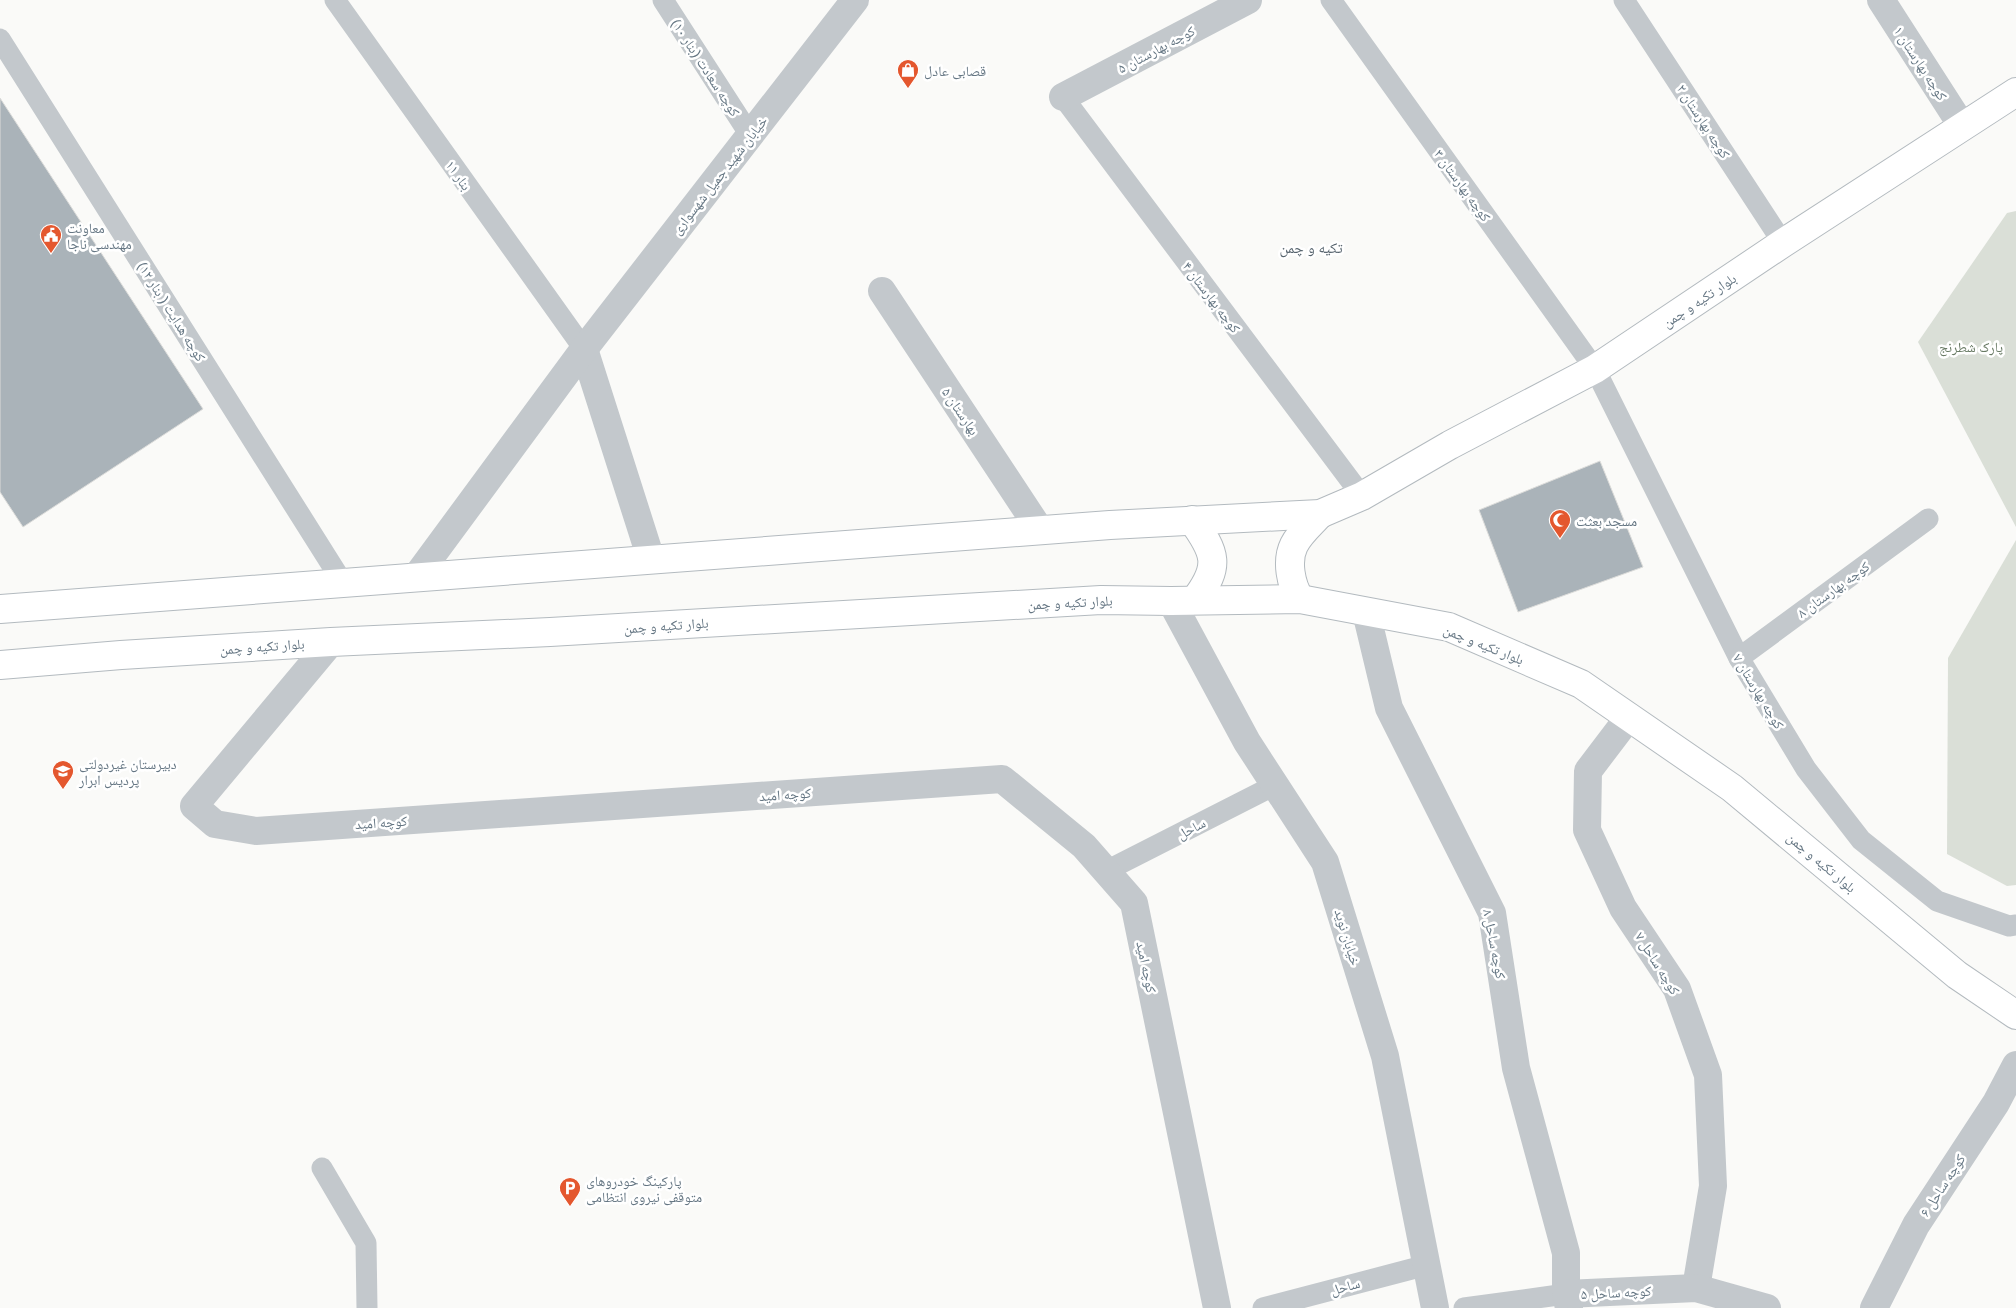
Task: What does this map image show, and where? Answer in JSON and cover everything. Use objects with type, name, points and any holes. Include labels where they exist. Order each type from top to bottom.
[{"type":"main road","name":"بلوار تکیه و چمن","points":[[3,604],[343,583],[1040,530],[1320,514],[1362,496],[1450,445],[1595,369],[1783,242],[2016,92]]},
{"type":"main road","points":[[1300,599],[1294,588],[1290,572],[1293,546],[1302,533],[1320,514]]},
{"type":"main road","points":[[1183,600],[1208,583],[1213,560],[1206,540],[1192,520]]},
{"type":"main road","name":"بلوار تکیه و چمن","points":[[0,665],[121,655],[331,642],[550,632],[1101,600],[1300,599],[1448,627],[1581,684],[1732,788],[1957,975],[2016,1015]]},
{"type":"street","name":"خیابان شهید جمیل شهسواری","points":[[416,577],[584,349],[855,0]]},
{"type":"street","name":"کوچه بهارستان ۵","points":[[1063,97],[1248,0]]},
{"type":"street","name":"کوچه بهارستان ۱","points":[[1881,0],[1962,126]]},
{"type":"street","name":"بهارستان ۵","points":[[882,291],[1040,530]]},
{"type":"street","points":[[584,349],[651,560]]},
{"type":"street","name":"خیابان نوید","points":[[1183,600],[1247,742],[1325,862],[1385,1056],[1435,1308]]},
{"type":"street","name":"کوچه ساحل ۸","points":[[1366,612],[1389,708],[1492,913],[1516,1068],[1566,1253],[1568,1301]]},
{"type":"street","name":"کوچه امید","points":[[331,642],[194,806],[215,824],[256,831],[1002,779],[1084,846],[1134,903],[1217,1308]]},
{"type":"street","name":"کوچه ساحل ۷","points":[[1629,716],[1588,770],[1587,830],[1622,908],[1677,988],[1708,1075],[1713,1186],[1696,1288]]},
{"type":"street","name":"کوچه ساحل ۶","points":[[1874,1308],[1916,1225],[1996,1103],[2016,1065]]},
{"type":"street","name":"کوچه ساحل ۵","points":[[1568,1301],[1696,1288],[1767,1308]]},
{"type":"lane","name":"بنار ۱۱","points":[[335,0],[584,349]]},
{"type":"lane","name":"کوچه سعادت (بنار ۱۰)","points":[[663,0],[750,135]]},
{"type":"lane","name":"کوچه بهارستان ۳","points":[[1331,0],[1595,369]]},
{"type":"lane","name":"کوچه بهارستان ۲","points":[[1624,0],[1783,242]]},
{"type":"lane","name":"کوچه هدایت ( بنار ۱۲)","points":[[0,39],[343,583]]},
{"type":"lane","name":"کوچه بهارستان ۴","points":[[1063,97],[1362,496]]},
{"type":"lane","name":"کوچه بهارستان ۷","points":[[1595,369],[1739,658],[1806,769],[1861,840],[1938,901],[2009,926],[2016,926]]},
{"type":"lane","name":"کوچه بهارستان ۸","points":[[1739,658],[1928,519]]},
{"type":"lane","name":"ساحل","points":[[1106,871],[1275,785]]},
{"type":"lane","points":[[322,1168],[366,1244],[367,1308]]},
{"type":"lane","name":"ساحل","points":[[1263,1308],[1427,1265]]},
{"type":"lane","name":"کوچه ساحل ۵","points":[[1464,1308],[1568,1301]]},
{"type":"green space","name":"پارک شطرنج","points":[[2016,211],[2016,527],[1918,342],[2007,213]]},
{"type":"green space","points":[[2016,540],[2016,885],[2007,886],[1947,854],[1948,658]]},
{"type":"building","name":"معاونت مهندسی ناجا","points":[[0,98],[203,409],[23,527],[0,492]]},
{"type":"building","name":"مسجد بعثت","points":[[1600,461],[1643,567],[1518,612],[1479,510]]},
{"type":"place","name":"قصابی عادل","points":[[908,89]]},
{"type":"place","name":"معاونت مهندسی ناجا","points":[[51,254]]},
{"type":"place","name":"مسجد بعثت","points":[[1560,539]]},
{"type":"place","name":"دبیرستان غیردولتی پرديس ابرار","points":[[63,790]]},
{"type":"place","name":"پارکینگ خودروهای متوقفی نیروی انتظامی","points":[[570,1207]]},
{"type":"district","name":"تکیه و چمن","points":[[1311,247]]}]
